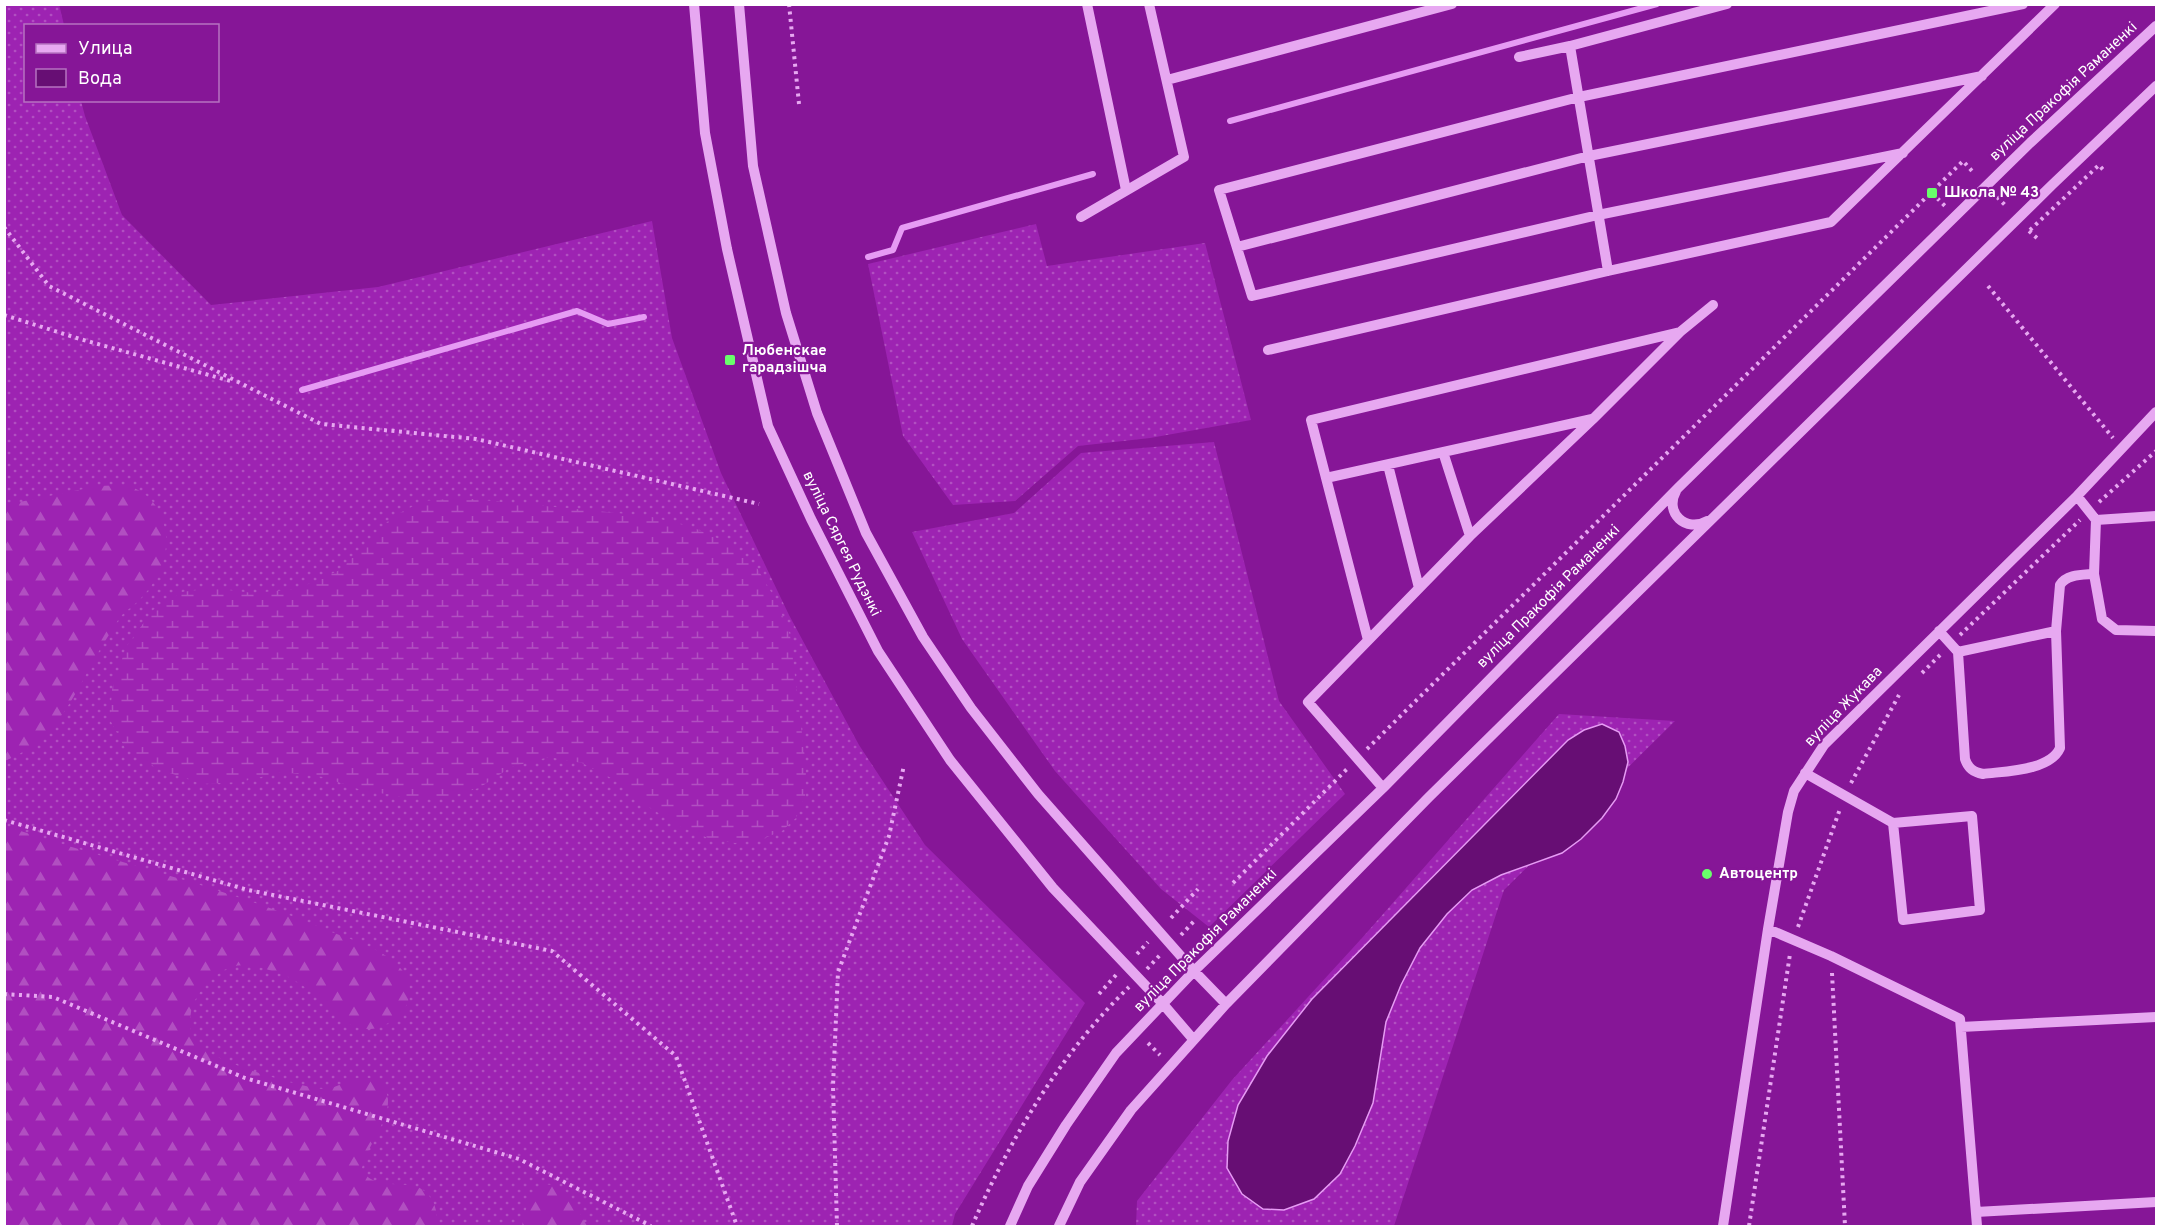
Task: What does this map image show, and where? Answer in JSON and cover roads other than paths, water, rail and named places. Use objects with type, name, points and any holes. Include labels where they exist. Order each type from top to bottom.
[{"type":"street","name":"вуліца Сяргея Рудэнкі","points":[[694,4],[705,133],[727,249],[768,426],[792,478],[878,651],[950,760],[1053,888],[1193,1039]]},
{"type":"street","name":"вуліца Сяргея Рудэнкі","points":[[739,4],[753,166],[786,313],[817,413],[866,533],[923,637],[971,708],[1038,794],[1194,971],[1226,1004]]},
{"type":"street","points":[[1087,4],[1126,190]]},
{"type":"street","points":[[1081,216],[1184,157],[1149,6],[1162,4]]},
{"type":"street","points":[[1167,80],[1452,4]]},
{"type":"street","points":[[1519,57],[1570,46],[1727,4]]},
{"type":"street","points":[[1903,153],[1598,215],[1252,296],[1219,190],[1578,96],[2023,4]]},
{"type":"street","points":[[1268,350],[1831,222],[2055,4]]},
{"type":"street","name":"вуліца Пракофія Раманенкі","points":[[1010,1227],[1028,1186],[1066,1125],[1116,1053],[1194,971],[1383,788],[1678,488],[2030,143],[2157,26]]},
{"type":"street","points":[[1570,46],[1608,271]]},
{"type":"street","points":[[1237,247],[1588,156],[1982,75]]},
{"type":"street","points":[[1059,1227],[1080,1182],[1131,1110],[1226,1004],[1429,797],[1710,520],[2157,86]]},
{"type":"street","points":[[1383,788],[1308,702],[1470,536],[1680,332],[1713,305]]},
{"type":"street","points":[[1368,640],[1311,420],[1680,332]]},
{"type":"street","name":"вуліца Жукава","points":[[1723,1227],[1767,929],[1794,790],[1824,745],[2077,496],[2157,412]]},
{"type":"street","points":[[1326,478],[1593,419]]},
{"type":"street","points":[[1443,452],[1470,536]]},
{"type":"street","points":[[1388,465],[1419,588]]},
{"type":"street","points":[[1678,488],[1672,500],[1674,513],[1678,519],[1684,523],[1698,525],[1710,520]]},
{"type":"street","points":[[2077,496],[2093,515],[2094,574],[2102,619],[2108,626],[2122,631],[2157,631]]},
{"type":"street","points":[[2093,515],[2157,516]]},
{"type":"street","points":[[1939,631],[1955,648],[1965,759],[1968,766],[1975,772],[1983,774],[2042,765],[2057,755],[2060,748],[2056,632],[2060,585],[2067,577],[2094,574]]},
{"type":"street","points":[[1955,648],[2056,632]]},
{"type":"street","points":[[1805,773],[1893,823],[1972,816],[1980,910],[1904,920],[1893,823]]},
{"type":"street","points":[[1767,929],[1831,956],[1960,1018],[1977,1227]]},
{"type":"street","points":[[1961,1027],[2157,1017]]},
{"type":"street","points":[[1976,1212],[2157,1202]]},
{"type":"water","points":[[1602,724],[1619,732],[1628,762],[1616,799],[1602,818],[1581,839],[1562,853],[1501,875],[1472,890],[1447,914],[1420,948],[1401,985],[1386,1022],[1373,1103],[1355,1146],[1340,1174],[1314,1199],[1284,1210],[1263,1209],[1242,1194],[1227,1168],[1228,1141],[1238,1105],[1267,1056],[1312,999],[1568,740],[1584,730]]},
{"type":"waterway","points":[[1230,121],[1657,4]]},
{"type":"waterway","points":[[868,257],[893,250],[902,228],[1093,174]]},
{"type":"waterway","points":[[302,390],[577,311],[608,324],[644,317]]},
{"type":"place","name":"Школа № 43","points":[[1932,193]]},
{"type":"place","name":"Любенскае гарадзішча","points":[[730,360]]},
{"type":"place","name":"Автоцентр","points":[[1707,874]]}]
